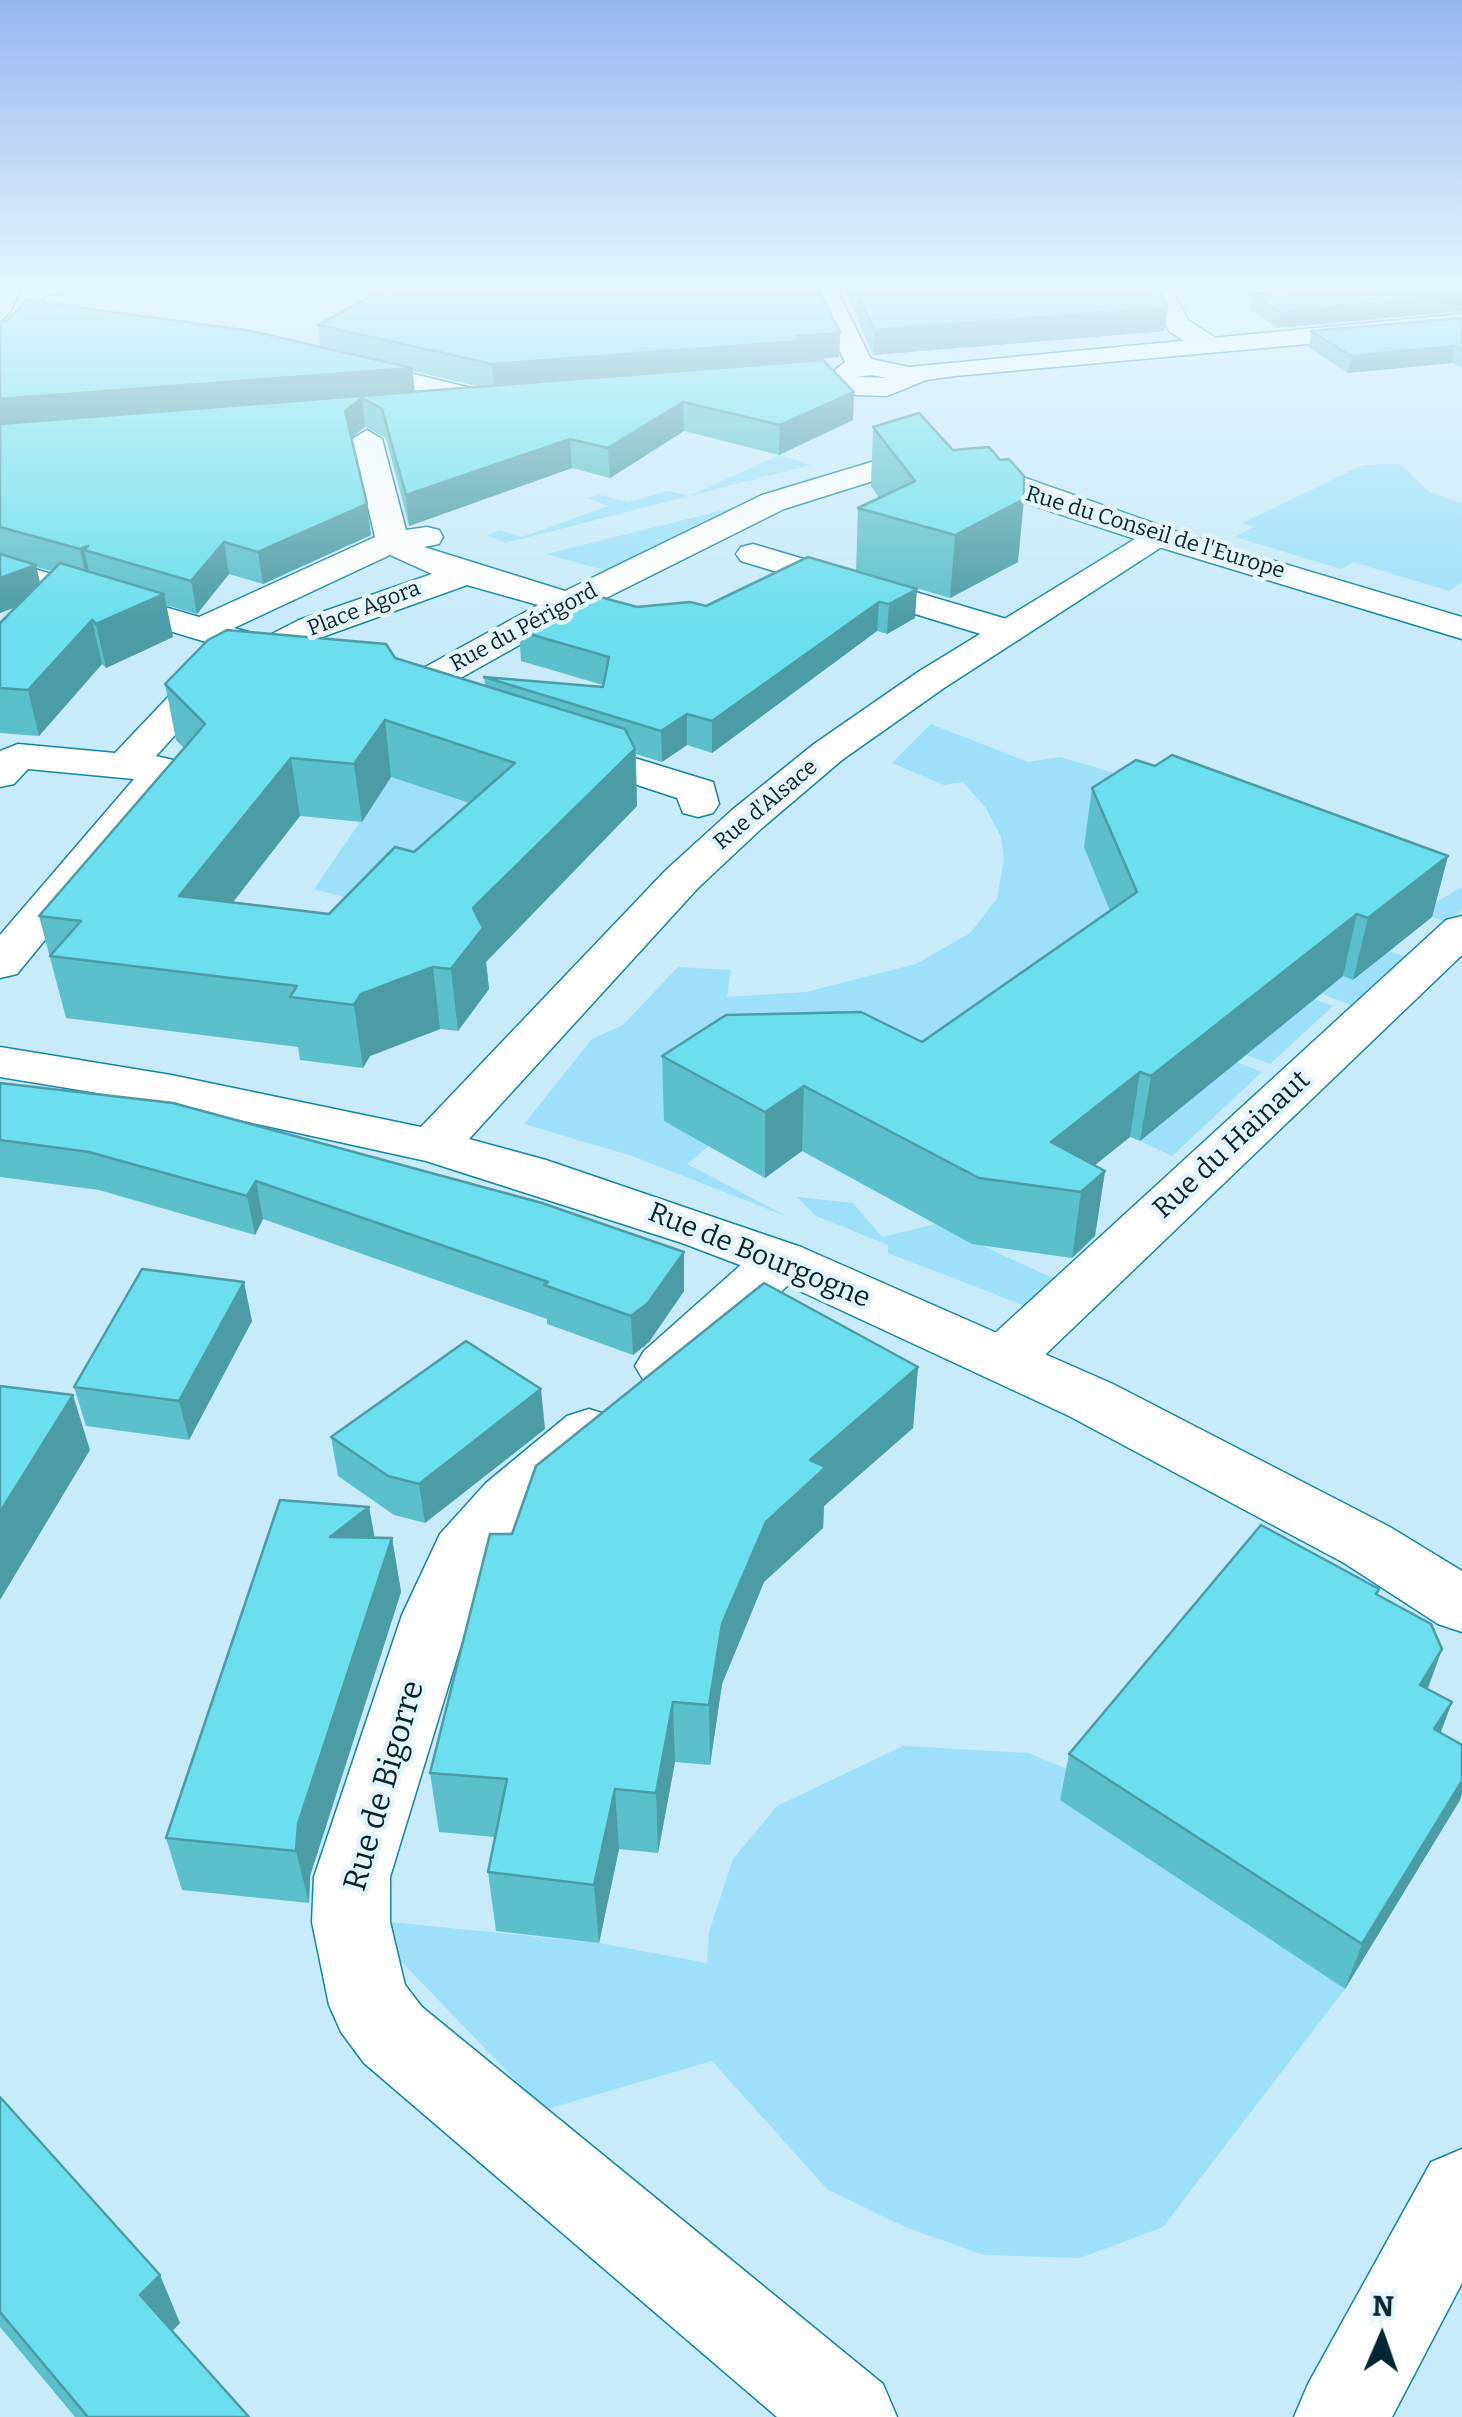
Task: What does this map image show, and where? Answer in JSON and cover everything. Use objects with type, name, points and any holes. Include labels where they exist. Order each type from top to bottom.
[{"type":"street","points":[[469,396],[486,400]]},
{"type":"street","points":[[882,396],[916,434]]},
{"type":"street","points":[[393,541],[372,418],[524,398]]},
{"type":"street","name":"Rue du Conseil de l'Europe","points":[[916,434],[1019,490],[1462,628]]},
{"type":"street","name":"Rue du Périgord","points":[[531,592],[375,679],[388,702],[475,726],[416,701],[410,690],[569,603],[916,434]]},
{"type":"street","points":[[200,630],[393,541],[460,533]]},
{"type":"street","name":"Rue d'Alsace","points":[[433,1146],[682,880],[747,819],[828,752],[1007,631],[1161,537]]},
{"type":"street","name":"Place Agora","points":[[393,541],[414,556],[465,574],[623,618]]},
{"type":"street","points":[[753,554],[1007,631]]},
{"type":"street","points":[[0,569],[265,650],[322,662]]},
{"type":"street","name":"Place Agora","points":[[124,767],[202,682],[265,650],[405,592],[465,574]]},
{"type":"street","points":[[531,744],[747,819]]},
{"type":"street","points":[[0,775],[18,756],[163,770],[0,964]]},
{"type":"street","name":"Rue du Hainaut","points":[[1003,1360],[1462,930]]},
{"type":"street","name":"Rue de Bourgogne","points":[[0,1062],[171,1090],[433,1146],[623,1202],[781,1260],[1182,1446],[1367,1546],[1462,1605]]},
{"type":"street","name":"Rue de Bigorre","points":[[781,1260],[740,1302],[509,1500],[462,1552],[436,1615],[352,1877],[350,1922],[370,2006],[393,2035],[850,2417]]},
{"type":"street","points":[[1341,2417],[1462,2193]]},
{"type":"shaded area","points":[[779,455],[811,465],[505,543],[487,535],[500,530],[522,537],[608,506],[588,498],[599,495],[628,502],[668,491],[689,496]]},
{"type":"shaded area","points":[[1400,464],[1429,492],[1462,503],[1462,582],[1449,591],[1353,562],[1341,569],[1235,537],[1254,527],[1242,523],[1363,465]]},
{"type":"shaded area","points":[[764,500],[610,572],[546,554]]},
{"type":"shaded area","points":[[931,724],[1028,762],[1060,757],[1287,823],[1426,908],[1462,887],[1462,909],[1448,923],[1163,813],[1166,926],[917,1106],[664,1120],[709,1146],[687,1164],[786,1216],[632,1156],[524,1124],[592,1039],[623,1025],[678,967],[731,970],[727,997],[806,992],[916,964],[970,933],[997,899],[1004,859],[1001,837],[986,808],[963,782],[944,785],[892,763]]},
{"type":"shaded area","points":[[391,777],[518,820],[386,908],[314,889]]},
{"type":"shaded area","points":[[1389,951],[1409,958],[1372,1014],[1308,988],[1330,970],[1354,980]]},
{"type":"shaded area","points":[[1301,994],[1333,1006],[1270,1064],[1246,1055],[1272,1033]]},
{"type":"shaded area","points":[[1237,1062],[1262,1072],[1172,1156],[1140,1141]]},
{"type":"shaded area","points":[[797,1197],[853,1203],[882,1237],[935,1224],[1070,1286],[1041,1312],[888,1253],[888,1245],[816,1216]]},
{"type":"shaded area","points":[[903,1746],[1028,1753],[1082,1775],[1061,1800],[1345,1989],[1163,2227],[1080,2258],[984,2255],[905,2227],[827,2189],[712,2061],[544,2110],[398,1958],[390,1922],[599,1943],[707,1963],[709,1932],[733,1859],[777,1806]]},
{"type":"building","points":[[0,396],[43,396],[0,399]]},
{"type":"building","points":[[363,396],[845,396],[780,425],[683,402],[608,448],[570,439],[406,495],[382,409],[362,398],[345,411],[367,504],[258,552],[224,542],[191,581],[84,550],[88,546],[80,549],[0,527],[0,424]]},
{"type":"building","points":[[919,413],[953,450],[989,447],[1000,460],[1009,459],[1024,476],[1024,499],[955,535],[858,508],[915,481],[873,427]]},
{"type":"building","points":[[0,554],[36,565],[0,578]]},
{"type":"building","points":[[808,557],[917,589],[889,604],[879,602],[712,721],[687,714],[661,731],[484,677],[603,687],[609,657],[519,631],[589,594],[637,607],[690,602],[706,606]]},
{"type":"building","points":[[60,563],[164,594],[96,624],[92,620],[28,690],[0,688],[0,623]]},
{"type":"building","points":[[227,630],[386,644],[395,658],[625,729],[635,749],[473,908],[483,928],[451,969],[433,967],[361,994],[354,1005],[290,997],[297,986],[50,956],[81,921],[39,916],[205,724],[165,684],[208,640]],"holes":[[[385,720],[515,763],[414,852],[395,847],[329,914],[179,896],[291,758],[354,764]]]},
{"type":"building","points":[[1172,755],[1448,856],[1368,918],[1357,914],[1151,1076],[1140,1072],[1051,1142],[1105,1171],[1081,1192],[979,1178],[804,1086],[765,1112],[662,1056],[726,1015],[861,1012],[922,1042],[1137,892],[1092,788],[1136,760],[1155,766]]},
{"type":"building","points":[[0,1083],[173,1103],[542,1203],[684,1252],[648,1303],[631,1316],[544,1285],[548,1282],[256,1181],[247,1196],[89,1152],[0,1140]]},
{"type":"building","points":[[142,1269],[244,1282],[179,1401],[74,1387]]},
{"type":"building","points":[[764,1283],[918,1367],[810,1460],[826,1467],[766,1522],[722,1624],[709,1705],[673,1702],[656,1793],[615,1789],[594,1885],[488,1872],[507,1779],[430,1773],[490,1534],[512,1534],[536,1466]]},
{"type":"building","points":[[466,1341],[541,1389],[419,1484],[388,1476],[331,1437]]},
{"type":"building","points":[[0,1386],[73,1395],[0,1512]]},
{"type":"building","points":[[280,1500],[369,1507],[330,1537],[392,1538],[298,1824],[296,1851],[166,1838]]},
{"type":"building","points":[[1261,1525],[1379,1589],[1376,1594],[1431,1624],[1442,1649],[1420,1685],[1452,1702],[1434,1729],[1462,1745],[1462,1781],[1362,1944],[1069,1754]]},
{"type":"building","points":[[0,2097],[160,2275],[140,2295],[249,2417],[88,2417],[0,2312]]}]
